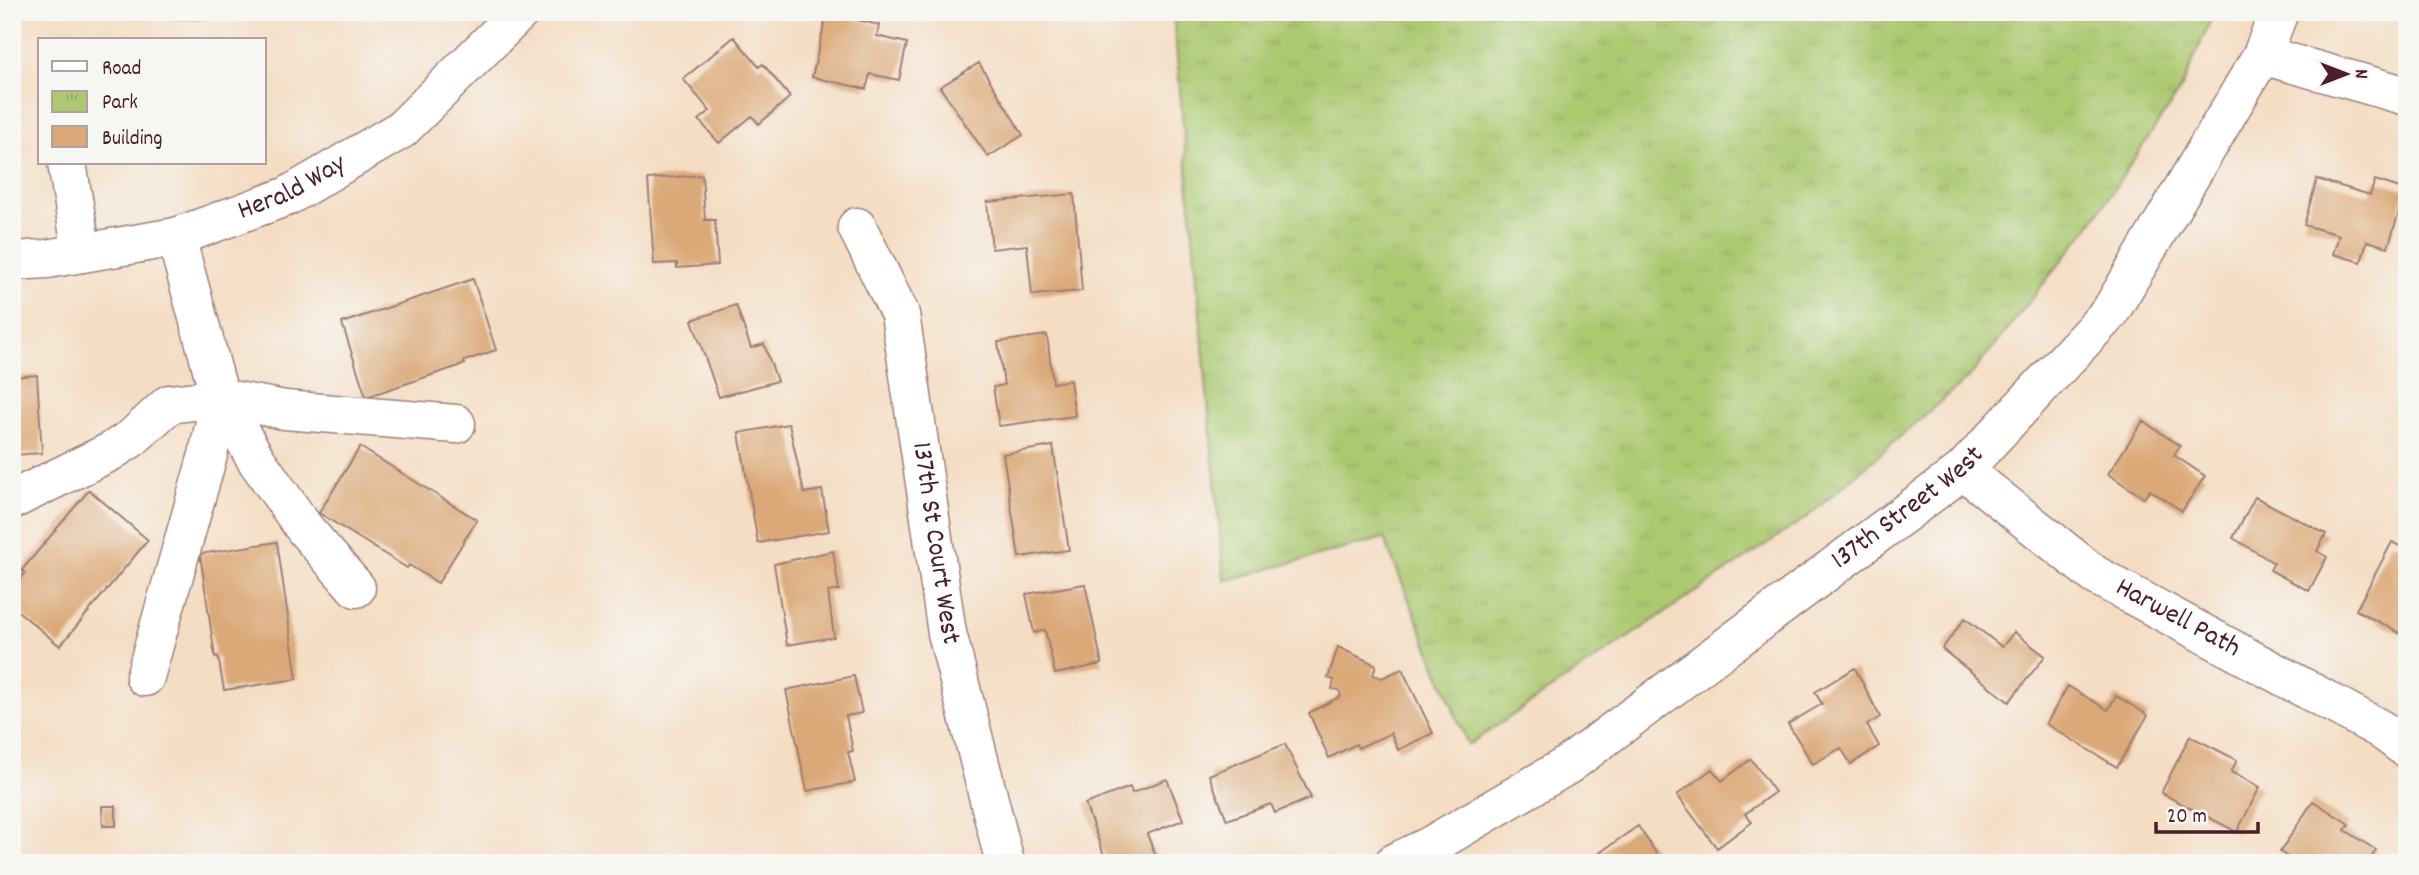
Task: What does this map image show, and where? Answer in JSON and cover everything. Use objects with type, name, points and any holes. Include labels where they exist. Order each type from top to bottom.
[{"type":"street","name":"Herald Way","points":[[12,261],[47,259],[176,237],[288,196],[402,129],[520,12]]},
{"type":"street","name":"137th Street West","points":[[1394,863],[1430,846],[1567,765],[1963,470],[2110,312],[2262,55],[2279,12]]},
{"type":"street","points":[[2262,55],[2407,96]]},
{"type":"street","points":[[67,164],[82,253]]},
{"type":"street","name":"137th St Court West","points":[[857,227],[900,314],[947,633],[1005,863]]},
{"type":"street","points":[[176,237],[220,398],[257,461],[304,528],[356,588]]},
{"type":"street","points":[[145,677],[208,455],[220,398]]},
{"type":"street","points":[[12,500],[110,452],[132,438],[169,404],[220,398],[285,410],[456,424]]},
{"type":"street","name":"Harwell Path","points":[[1963,470],[2095,575],[2380,729],[2407,749]]},
{"type":"green space","points":[[1173,12],[2214,12],[2182,87],[2090,225],[1970,376],[1807,517],[1468,745],[1384,538],[1224,581]]},
{"type":"building","points":[[134,12],[209,12],[209,19],[134,18]]},
{"type":"building","points":[[827,13],[879,25],[877,36],[907,43],[899,80],[870,74],[866,89],[812,77]]},
{"type":"building","points":[[734,37],[759,67],[763,64],[790,97],[759,124],[752,116],[719,143],[699,120],[710,111],[683,79]]},
{"type":"building","points":[[979,63],[1023,135],[988,157],[940,87]]},
{"type":"building","points":[[702,175],[705,220],[715,220],[718,265],[677,268],[677,263],[654,264],[648,179]]},
{"type":"building","points":[[2317,179],[2370,195],[2375,180],[2406,190],[2388,247],[2367,241],[2361,262],[2333,254],[2339,235],[2304,225]]},
{"type":"building","points":[[1074,194],[1082,291],[1032,295],[1027,245],[992,249],[987,202]]},
{"type":"building","points":[[473,279],[496,350],[464,361],[465,364],[366,397],[342,323]]},
{"type":"building","points":[[736,305],[751,348],[764,344],[777,381],[719,397],[692,320]]},
{"type":"building","points":[[1047,335],[1053,383],[1070,380],[1075,416],[999,426],[993,387],[1004,385],[998,342]]},
{"type":"building","points":[[37,375],[42,453],[12,455],[12,377]]},
{"type":"building","points":[[2143,421],[2180,446],[2174,455],[2205,476],[2182,511],[2150,490],[2144,498],[2108,474]]},
{"type":"building","points":[[789,424],[804,493],[822,490],[829,531],[758,543],[739,433]]},
{"type":"building","points":[[1053,446],[1069,550],[1019,557],[1003,454]]},
{"type":"building","points":[[360,447],[477,520],[438,583],[409,565],[407,568],[319,513]]},
{"type":"building","points":[[89,490],[148,540],[60,646],[12,606],[12,588],[25,573],[22,570]]},
{"type":"building","points":[[2255,497],[2326,534],[2317,551],[2327,557],[2309,591],[2270,570],[2274,563],[2233,538]]},
{"type":"building","points":[[277,542],[297,679],[224,690],[218,656],[215,657],[200,554]]},
{"type":"building","points":[[2392,542],[2407,550],[2407,622],[2401,634],[2356,610]]},
{"type":"building","points":[[833,551],[839,590],[828,592],[834,637],[787,645],[774,564]]},
{"type":"building","points":[[1085,584],[1102,664],[1055,674],[1045,630],[1034,633],[1026,594]]},
{"type":"building","points":[[1965,618],[2002,647],[2014,632],[2045,656],[2009,702],[1942,649]]},
{"type":"building","points":[[1338,647],[1376,665],[1373,675],[1382,678],[1402,669],[1433,733],[1398,750],[1391,733],[1358,748],[1356,744],[1329,758],[1309,713],[1341,696],[1339,690],[1332,689],[1334,680],[1328,678]]},
{"type":"building","points":[[1855,668],[1880,717],[1867,725],[1879,746],[1851,764],[1841,748],[1813,764],[1788,724],[1822,704],[1815,692]]},
{"type":"building","points":[[854,676],[862,713],[846,716],[853,751],[848,752],[855,782],[807,791],[786,690]]},
{"type":"building","points":[[2068,686],[2108,710],[2116,696],[2148,715],[2117,767],[2046,724]]},
{"type":"building","points":[[2190,736],[2237,760],[2231,772],[2260,787],[2237,832],[2161,793]]},
{"type":"building","points":[[1285,744],[1311,798],[1275,813],[1271,804],[1227,820],[1209,775]]},
{"type":"building","points":[[1751,759],[1775,792],[1745,814],[1752,822],[1717,848],[1677,795],[1712,769],[1722,781]]},
{"type":"building","points":[[1167,779],[1183,820],[1147,834],[1157,859],[1148,863],[1107,863],[1085,804],[1130,787],[1132,793]]},
{"type":"building","points":[[2313,801],[2349,824],[2345,830],[2376,850],[2368,863],[2297,863],[2280,852]]},
{"type":"building","points":[[102,806],[116,806],[116,826],[103,826]]},
{"type":"building","points":[[1638,826],[1663,863],[1585,863]]}]
